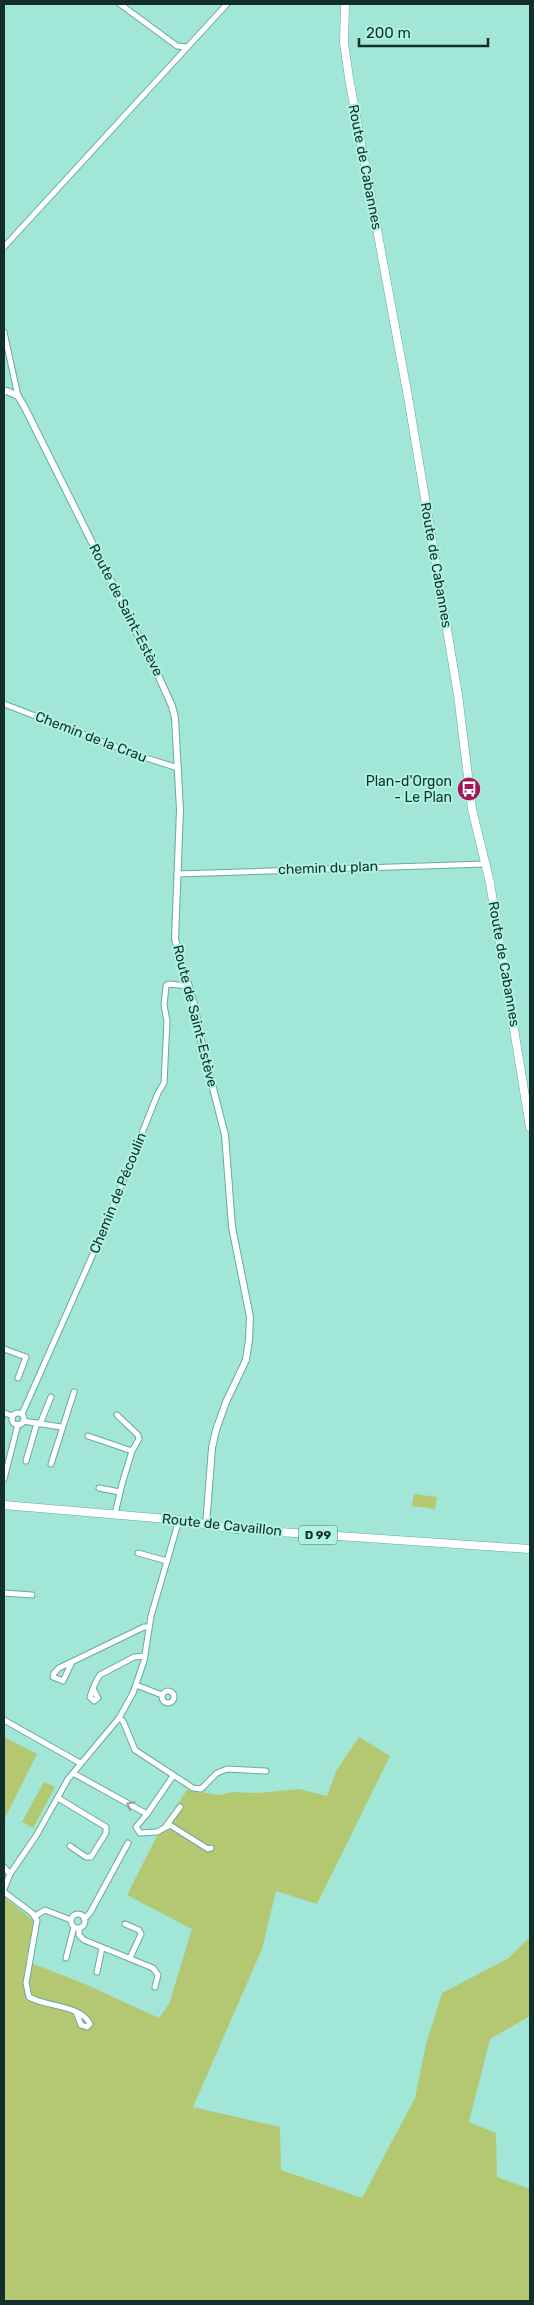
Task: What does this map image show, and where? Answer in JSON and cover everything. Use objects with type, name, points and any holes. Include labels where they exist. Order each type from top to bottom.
[{"type":"main road","name":"Route de Cabannes","points":[[345,4],[344,43],[348,78],[408,397],[458,695],[470,799],[505,970],[530,1126]]},
{"type":"main road","name":"Route de Cavaillon","points":[[4,1505],[179,1520],[206,1525],[325,1536],[530,1549]]},
{"type":"street","points":[[120,4],[177,46],[187,47]]},
{"type":"street","points":[[4,247],[227,4]]},
{"type":"street","points":[[4,332],[18,396],[5,392]]},
{"type":"street","name":"Route de Saint-Estève","points":[[18,396],[166,691],[175,718],[180,810],[174,939],[189,986],[225,1135],[232,1227],[250,1317],[246,1360],[226,1402],[212,1448],[206,1525]]},
{"type":"street","name":"Chemin de la Crau","points":[[4,704],[140,756],[178,768]]},
{"type":"street","name":"chemin du plan","points":[[177,874],[483,864]]},
{"type":"street","name":"Chemin de Pécoulin","points":[[22,1414],[101,1236],[158,1093],[164,1083],[166,1021],[164,1005],[166,986],[168,984],[189,986]]},
{"type":"street","points":[[4,1345],[4,1349],[26,1357],[18,1378]]},
{"type":"street","points":[[51,1464],[74,1392]]},
{"type":"street","points":[[26,1461],[50,1397]]},
{"type":"street","points":[[4,1413],[12,1416],[18,1413],[22,1414],[23,1421]]},
{"type":"street","points":[[115,1514],[132,1451],[139,1440],[138,1435],[117,1415]]},
{"type":"street","points":[[12,1416],[13,1422],[18,1424]]},
{"type":"street","points":[[4,1478],[18,1424],[23,1421],[62,1427]]},
{"type":"street","points":[[88,1436],[132,1451]]},
{"type":"street","points":[[99,1488],[120,1492]]},
{"type":"street","points":[[76,2012],[38,2002],[29,1997],[26,1983],[37,1920],[35,1916],[4,1890],[10,1874],[36,1836],[73,1773],[118,1718],[136,1685],[145,1656],[148,1627],[179,1520]]},
{"type":"street","points":[[138,1553],[167,1561]]},
{"type":"street","points":[[4,1593],[32,1595]]},
{"type":"street","points":[[72,1662],[144,1627],[148,1627]]},
{"type":"street","points":[[93,1689],[100,1675],[134,1657],[145,1656]]},
{"type":"street","points":[[136,1685],[162,1694]]},
{"type":"street","points":[[118,1718],[123,1721],[135,1750],[193,1788],[201,1789],[217,1773],[227,1769],[266,1771]]},
{"type":"street","points":[[4,1720],[80,1763]]},
{"type":"street","points":[[73,1773],[147,1814]]},
{"type":"street","points":[[173,1776],[136,1827],[138,1832],[152,1833],[166,1826],[172,1826],[208,1849],[211,1848]]},
{"type":"street","points":[[58,1798],[106,1827],[106,1833],[91,1857],[86,1857],[70,1846]]},
{"type":"street","points":[[166,1826],[180,1807]]},
{"type":"street","points":[[66,1958],[71,1934],[76,1928],[84,1924],[84,1919],[90,1913],[128,1843]]},
{"type":"street","points":[[4,1867],[10,1874]]},
{"type":"street","points":[[35,1916],[45,1910],[71,1920],[81,1937],[102,1948],[109,1949],[156,1970],[158,1975],[155,1987]]},
{"type":"street","points":[[71,1920],[77,1914],[84,1919]]},
{"type":"street","points":[[125,1924],[139,1930],[141,1934],[130,1958]]},
{"type":"street","points":[[97,1972],[102,1948]]},
{"type":"green space","points":[[414,1494],[437,1497],[435,1509],[412,1506]]},
{"type":"green space","points":[[4,1737],[37,1754],[4,1820]]},
{"type":"green space","points":[[359,1737],[390,1756],[317,1904],[276,1891],[262,1949],[193,2107],[280,2127],[281,2170],[362,2198],[415,2098],[426,2044],[442,1993],[509,1958],[530,1937],[530,2016],[490,2039],[469,2122],[496,2133],[497,2177],[530,2189],[530,2301],[4,2301],[4,1897],[34,1921],[26,1961],[85,1984],[159,2018],[169,2004],[192,1929],[127,1895],[162,1826],[187,1790],[220,1795],[232,1792],[258,1793],[299,1789],[327,1796],[336,1771]]},
{"type":"green space","points":[[44,1782],[55,1787],[33,1828],[22,1822]]},
{"type":"place","name":"Plan-d'Orgon - Le Plan","points":[[469,789]]}]
